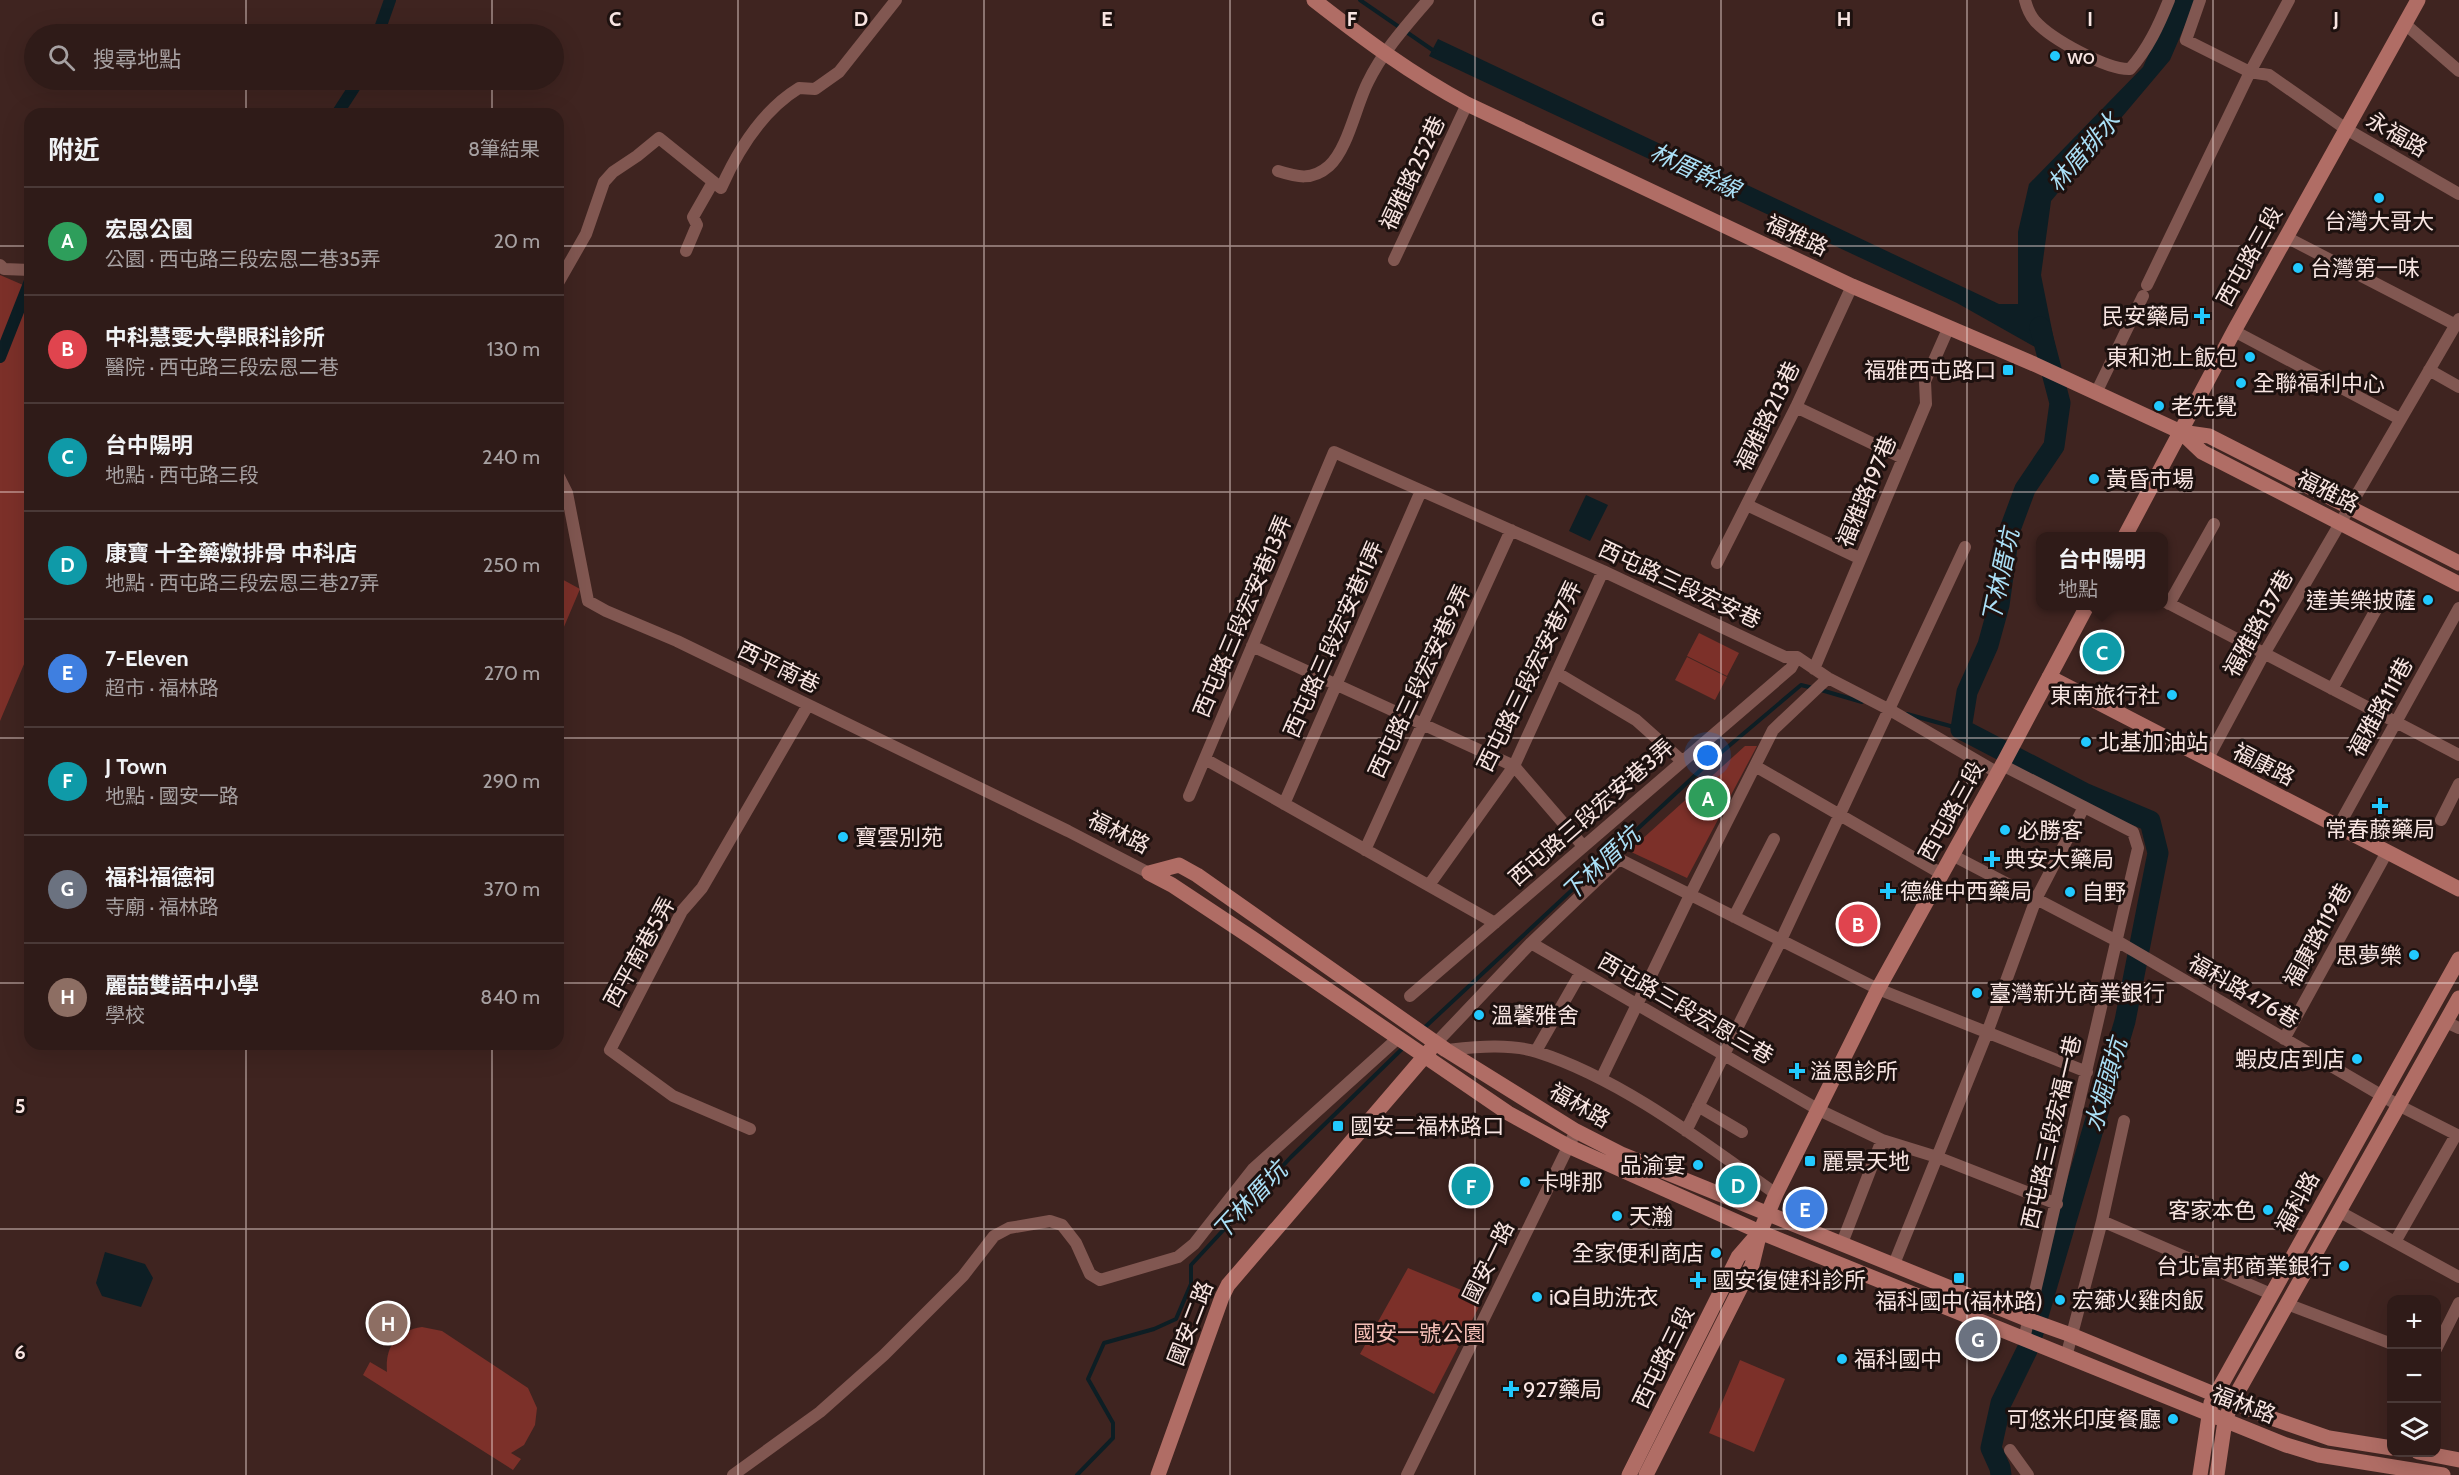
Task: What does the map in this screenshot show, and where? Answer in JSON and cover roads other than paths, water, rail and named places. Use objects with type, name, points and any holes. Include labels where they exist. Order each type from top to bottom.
[{"type":"street","points":[[564,272],[586,234],[604,182],[613,172],[659,138],[721,188],[732,164],[754,130],[781,100],[799,88],[815,89],[839,72],[896,0]]},
{"type":"street","name":"福雅路","points":[[1314,0],[1383,54],[1423,80],[1467,104],[1852,286],[2034,364],[2181,432],[2209,436],[2459,563]]},
{"type":"street","points":[[1278,171],[1301,178],[1311,177],[1330,165],[1344,142],[1367,83],[1383,54],[1428,0]]},
{"type":"street","points":[[2025,0],[2027,9],[2035,21],[2051,35],[2096,61],[2116,69],[2130,69]]},
{"type":"street","points":[[2059,45],[2120,78],[2130,69],[2147,46],[2169,0]]},
{"type":"street","name":"永福路","points":[[2200,0],[2186,40],[2250,72],[2269,75],[2346,129],[2459,194]]},
{"type":"street","points":[[2096,393],[2250,72],[2289,0]]},
{"type":"street","name":"西屯路三段","points":[[2128,532],[2234,331],[2418,0]]},
{"type":"street","points":[[2404,24],[2459,70]]},
{"type":"street","name":"福雅路252巷","points":[[1394,260],[1467,104]]},
{"type":"street","points":[[686,251],[697,225],[693,217],[713,182]]},
{"type":"street","points":[[2286,237],[2457,322]]},
{"type":"street","points":[[2,267],[24,269]]},
{"type":"street","name":"福雅路213巷","points":[[1717,563],[1796,407],[1852,286]]},
{"type":"street","name":"福雅路137巷","points":[[2207,760],[2264,654],[2457,322]]},
{"type":"street","name":"福雅路197巷","points":[[1814,669],[1926,404],[1925,381],[1948,328]]},
{"type":"street","points":[[2234,331],[2400,419]]},
{"type":"street","points":[[2429,370],[2459,387]]},
{"type":"street","points":[[1796,407],[1903,458]]},
{"type":"street","name":"福雅路","points":[[2181,432],[2202,452],[2459,584]]},
{"type":"street","name":"西屯路三段宏安巷","points":[[1334,452],[1603,571],[1785,657],[1797,657],[1828,678],[2002,766]]},
{"type":"street","name":"西屯路三段宏安巷13弄","points":[[1189,796],[1334,452]]},
{"type":"street","name":"西平南巷","points":[[564,487],[588,601],[677,641],[1068,831]]},
{"type":"street","name":"西屯路三段宏安巷11弄","points":[[1284,804],[1421,491]]},
{"type":"street","points":[[1747,505],[1859,558]]},
{"type":"street","points":[[2168,599],[2214,524]]},
{"type":"street","name":"西屯路三段宏安巷9弄","points":[[1365,849],[1511,530]]},
{"type":"street","points":[[1686,1131],[1781,940],[1965,547]]},
{"type":"street","name":"西屯路三段宏安巷7弄","points":[[1429,885],[1514,766],[1603,571]]},
{"type":"street","points":[[2168,603],[2459,755]]},
{"type":"street","points":[[2332,689],[2378,606]]},
{"type":"street","name":"福雅路111巷","points":[[2338,827],[2459,608]]},
{"type":"street","name":"西屯路三段","points":[[1646,1475],[1752,1265],[1760,1232],[1776,1194],[1878,989],[2002,766],[2085,610]]},
{"type":"street","points":[[1252,646],[1514,766],[1583,846]]},
{"type":"street","name":"西屯路三段宏安巷3弄","points":[[1410,996],[1791,668],[1797,657]]},
{"type":"street","points":[[1557,673],[1636,720],[1682,761]]},
{"type":"street","name":"福康路","points":[[2049,677],[2459,889]]},
{"type":"street","points":[[1601,1079],[1690,894],[1773,730],[1828,678]]},
{"type":"street","name":"西平南巷5弄","points":[[750,1129],[673,1096],[610,1050],[681,911],[702,888],[808,705]]},
{"type":"street","points":[[1205,759],[1495,923]]},
{"type":"street","points":[[1755,766],[1942,874]]},
{"type":"street","name":"西屯路三段宏福一巷","points":[[2002,766],[2133,832],[2138,848],[2119,942],[2086,1072],[2057,1204],[2031,1342]]},
{"type":"street","points":[[2441,820],[2459,784]]},
{"type":"street","points":[[1894,1264],[1987,1033],[2036,899],[2084,807]]},
{"type":"street","name":"福林路","points":[[1068,831],[1192,898],[1508,1113],[1568,1146],[1760,1232],[2209,1415],[2319,1455],[2443,1475]]},
{"type":"street","points":[[1734,917],[1773,839]]},
{"type":"street","name":"福康路119巷","points":[[2284,1039],[2387,852]]},
{"type":"street","name":"福科路476巷","points":[[1952,855],[2119,942],[2382,1096],[2457,1136]]},
{"type":"street","points":[[1429,1038],[1619,859],[1878,989],[2086,1072]]},
{"type":"street","name":"福林路","points":[[1149,873],[1179,865],[1188,870],[1429,1038],[1576,1131],[1621,1154],[2232,1402],[2329,1438],[2387,1446]]},
{"type":"street","name":"西屯路三段宏恩三巷","points":[[1531,943],[1819,1110],[1882,1140],[1937,1157],[2057,1204]]},
{"type":"street","name":"福科路","points":[[2200,1475],[2211,1403],[2215,1395],[2459,959]]},
{"type":"street","points":[[1536,1051],[1581,972]]},
{"type":"street","name":"福科路","points":[[2217,1475],[2225,1421],[2232,1402],[2398,1105],[2452,1025],[2459,998]]},
{"type":"street","points":[[1429,1038],[1536,1051],[1601,1079],[1686,1131],[1776,1194]]},
{"type":"street","name":"國安二路","points":[[1158,1475],[1228,1284],[1424,1057],[1429,1038]]},
{"type":"street","points":[[734,1475],[820,1412],[884,1355],[963,1276],[994,1236],[1009,1228],[1050,1221],[1062,1225],[1076,1243],[1090,1274],[1100,1280],[1178,1257],[1194,1244],[1253,1169],[1404,1043]]},
{"type":"street","points":[[1698,1106],[1742,1132]]},
{"type":"street","points":[[2066,1357],[2102,1221],[2124,1121]]},
{"type":"street","name":"國安一路","points":[[1407,1475],[1576,1131]]},
{"type":"street","points":[[2395,1242],[2457,1136]]},
{"type":"street","points":[[1842,1243],[1882,1140]]},
{"type":"street","points":[[2340,1212],[2459,1277]]},
{"type":"street","points":[[2102,1221],[2271,1294]]},
{"type":"street","name":"西屯路三段","points":[[1629,1475],[1738,1257],[1760,1232]]},
{"type":"street","points":[[2441,1339],[2459,1303]]},
{"type":"street","points":[[2288,1304],[2387,1342]]},
{"type":"street","points":[[2010,1450],[2028,1475]]},
{"type":"street","points":[[2441,1456],[2459,1460]]},
{"type":"water","name":"林厝排水","points":[[2173,0],[2196,0],[2170,60],[2051,201],[2041,275],[2058,360],[1957,303],[1429,56],[1438,39],[1999,304],[2018,304],[2018,232],[2029,184],[2143,67]]},
{"type":"water","points":[[1586,495],[1608,505],[1590,541],[1569,531]]},
{"type":"water","points":[[105,1252],[145,1264],[153,1278],[141,1307],[102,1296],[96,1283]]},
{"type":"waterway","points":[[382,24],[390,0]]},
{"type":"waterway","name":"林厝幹線","points":[[1360,0],[1434,51]]},
{"type":"waterway","points":[[341,108],[353,90]]},
{"type":"waterway","points":[[0,357],[24,296]]},
{"type":"waterway","name":"水堀頭坑","points":[[2001,1475],[1991,1448],[2001,1403],[2029,1346],[2125,1021],[2158,853],[2150,821],[2086,794],[1961,729],[1967,692],[1988,645],[1999,605],[2009,532],[2025,489],[2054,446],[2060,403],[2040,327]]},
{"type":"waterway","name":"下林厝坑","points":[[1424,1028],[1704,767],[1801,685],[1813,688]]},
{"type":"waterway","name":"下林厝坑","points":[[1821,690],[1862,702]]},
{"type":"waterway","name":"下林厝坑","points":[[1907,714],[1961,729]]},
{"type":"waterway","name":"下林厝坑","points":[[1077,1475],[1113,1438],[1113,1423],[1088,1379],[1104,1343],[1154,1329],[1176,1319],[1191,1284],[1191,1265],[1291,1157],[1405,1046]]},
{"type":"place","name":"wo","points":[[2055,56]]},
{"type":"place","name":"台灣大哥大","points":[[2379,198]]},
{"type":"place","name":"台灣第一味","points":[[2298,268]]},
{"type":"place","name":"民安藥局","points":[[2202,316]]},
{"type":"place","name":"東和池上飯包","points":[[2250,357]]},
{"type":"place","name":"福雅西屯路口","points":[[2008,370]]},
{"type":"place","name":"全聯福利中心","points":[[2241,383]]},
{"type":"place","name":"老先覺","points":[[2159,406]]},
{"type":"place","name":"黃昏市場","points":[[2094,479]]},
{"type":"place","name":"達美樂披薩","points":[[2428,600]]},
{"type":"place","name":"台中陽明","points":[[2102,652]]},
{"type":"place","name":"東南旅行社","points":[[2172,695]]},
{"type":"place","name":"北基加油站","points":[[2086,742]]},
{"type":"place","name":"宏恩公園","points":[[1708,798]]},
{"type":"place","name":"常春藤藥局","points":[[2380,806]]},
{"type":"place","name":"必勝客","points":[[2005,830]]},
{"type":"place","name":"寶雲別苑","points":[[843,837]]},
{"type":"place","name":"典安大藥局","points":[[1992,859]]},
{"type":"place","name":"德維中西藥局","points":[[1888,891]]},
{"type":"place","name":"自野","points":[[2070,892]]},
{"type":"place","name":"中科慧雯大學眼科診所","points":[[1858,924]]},
{"type":"place","name":"思夢樂","points":[[2414,955]]},
{"type":"place","name":"臺灣新光商業銀行","points":[[1977,993]]},
{"type":"place","name":"溫馨雅舍","points":[[1479,1015]]},
{"type":"place","name":"蝦皮店到店","points":[[2357,1059]]},
{"type":"place","name":"溢恩診所","points":[[1797,1071]]},
{"type":"place","name":"國安二福林路口","points":[[1338,1126]]},
{"type":"place","name":"麗景天地","points":[[1810,1161]]},
{"type":"place","name":"品渝宴","points":[[1698,1165]]},
{"type":"place","name":"卡啡那","points":[[1525,1182]]},
{"type":"place","name":"康寶 十全藥燉排骨 中科店","points":[[1738,1185]]},
{"type":"place","name":"J Town","points":[[1471,1186]]},
{"type":"place","name":"7-Eleven","points":[[1805,1209]]},
{"type":"place","name":"客家本色","points":[[2268,1210]]},
{"type":"place","name":"天瀚","points":[[1617,1216]]},
{"type":"place","name":"全家便利商店","points":[[1716,1253]]},
{"type":"place","name":"台北富邦商業銀行","points":[[2344,1266]]},
{"type":"place","name":"福科國中(福林路)","points":[[1959,1278]]},
{"type":"place","name":"國安復健科診所","points":[[1698,1280]]},
{"type":"place","name":"iQ自助洗衣","points":[[1537,1297]]},
{"type":"place","name":"宏薌火雞肉飯","points":[[2060,1300]]},
{"type":"place","name":"麗喆雙語中小學","points":[[388,1323]]},
{"type":"place","name":"福科福德祠","points":[[1978,1339]]},
{"type":"place","name":"福科國中","points":[[1842,1359]]},
{"type":"place","name":"927藥局","points":[[1511,1389]]},
{"type":"place","name":"可悠米印度餐廳","points":[[2173,1419]]},
{"type":"park label","name":"國安一號公園","points":[[1419,1333]]}]
